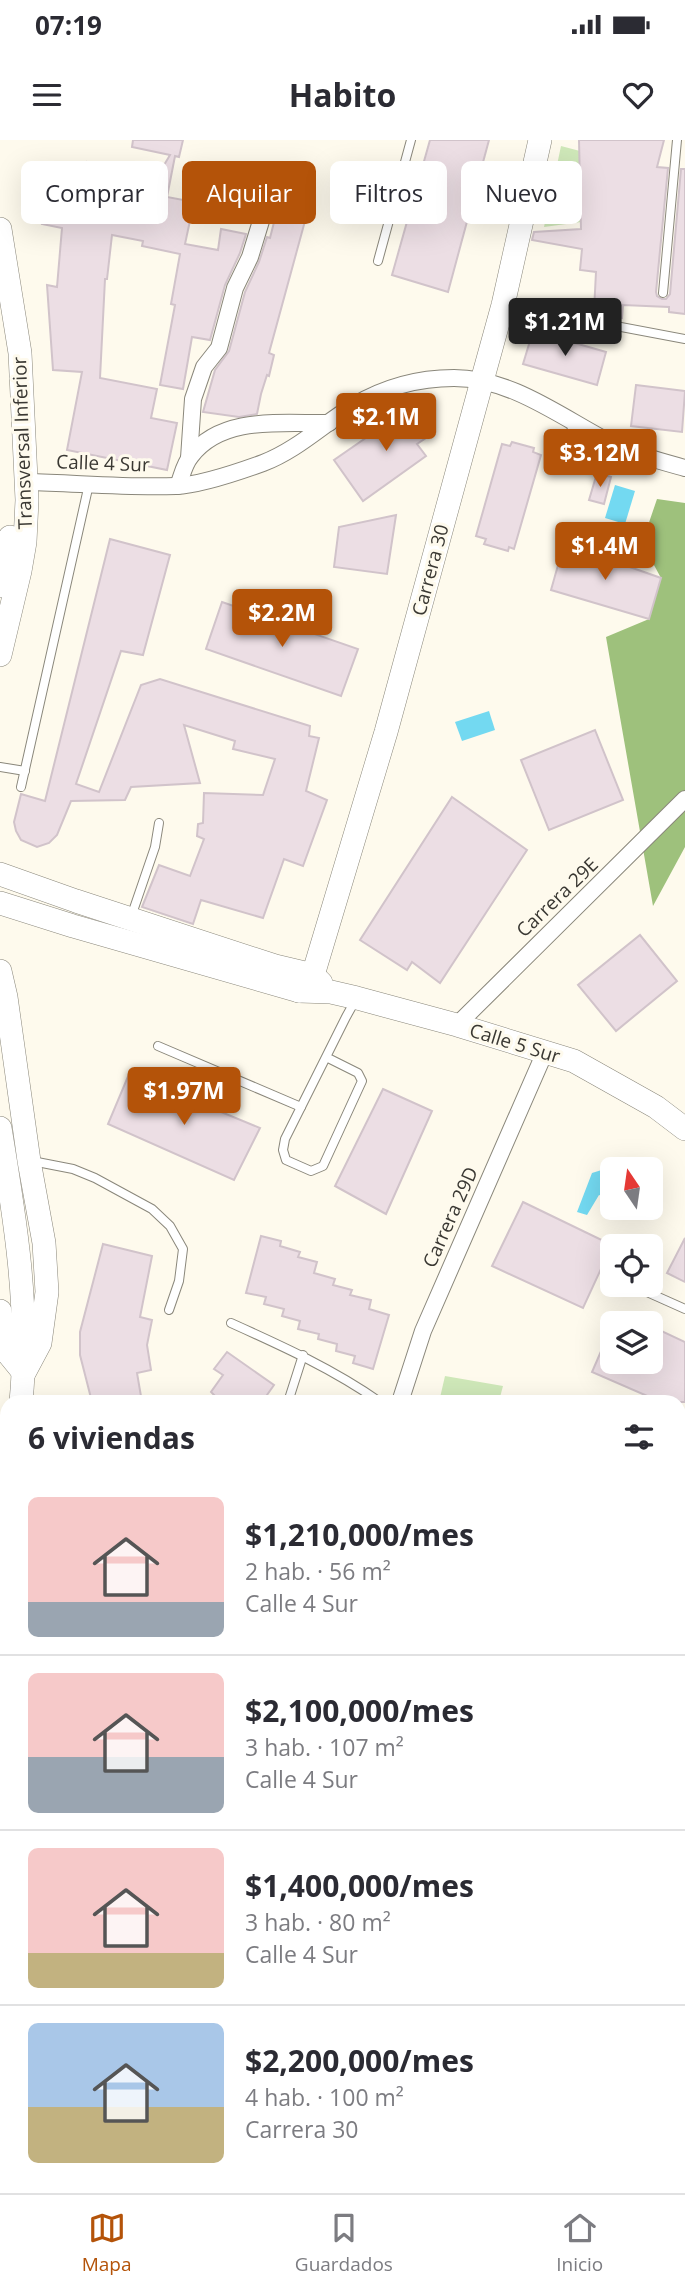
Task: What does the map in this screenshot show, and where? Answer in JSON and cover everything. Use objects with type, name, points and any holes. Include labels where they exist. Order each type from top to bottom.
[{"type":"street","name":"Carrera 30","points":[[306,983],[386,732],[502,305],[540,140]]},
{"type":"street","points":[[178,486],[189,458],[193,399],[204,368],[219,348],[235,288],[250,257],[260,224]]},
{"type":"street","name":"Transversal Inferior","points":[[0,229],[20,353],[27,482],[25,542],[0,655]]},
{"type":"street","name":"Calle 4 Sur","points":[[27,482],[178,486],[234,473],[297,446],[351,407],[375,394],[401,384],[455,378],[482,381],[505,388],[612,444],[685,468]]},
{"type":"street","points":[[189,458],[204,442],[231,428],[257,424],[329,423]]},
{"type":"street","points":[[0,586],[7,555],[18,469],[25,448]]},
{"type":"street","name":"Carrera 29E","points":[[457,1025],[685,799]]},
{"type":"street","points":[[0,874],[275,966],[306,983]]},
{"type":"street","name":"Calle 5 Sur","points":[[0,903],[85,930],[306,983],[574,1061],[656,1107],[685,1129]]},
{"type":"street","points":[[0,971],[44,1243],[47,1292],[40,1343],[24,1373]]},
{"type":"street","name":"Carrera 29D","points":[[402,1395],[423,1331],[545,1052]]},
{"type":"street","points":[[0,1128],[22,1286],[24,1373],[22,1395]]},
{"type":"street","points":[[0,1311],[6,1351],[24,1373]]},
{"type":"lane","points":[[378,261],[411,140]]},
{"type":"lane","points":[[663,293],[677,140]]},
{"type":"lane","points":[[502,305],[685,339]]},
{"type":"lane","points":[[569,443],[573,422]]},
{"type":"lane","points":[[21,787],[89,484]]},
{"type":"lane","points":[[0,768],[25,771]]},
{"type":"lane","points":[[130,919],[155,847],[159,822]]},
{"type":"lane","points":[[326,1057],[358,1073],[362,1081],[323,1166],[311,1171],[286,1160],[283,1150],[285,1139],[326,1057],[356,998]]},
{"type":"lane","points":[[158,1046],[301,1107]]},
{"type":"lane","points":[[29,1161],[73,1169],[95,1178],[152,1209],[170,1226],[183,1249],[179,1281],[169,1310]]},
{"type":"lane","points":[[658,1297],[685,1309]]},
{"type":"lane","points":[[231,1323],[303,1355],[370,1395]]},
{"type":"lane","points":[[290,1395],[303,1355]]},
{"type":"green space","points":[[561,146],[656,171],[655,188],[582,172],[582,161],[558,161]]},
{"type":"green space","points":[[545,224],[566,224],[544,227]]},
{"type":"green space","points":[[657,499],[685,503],[685,847],[653,906],[606,637],[649,619],[661,578],[642,543]]},
{"type":"green space","points":[[445,1376],[503,1386],[501,1395],[441,1395]]},
{"type":"water","points":[[615,485],[635,491],[625,524],[605,518]]},
{"type":"water","points":[[489,711],[495,730],[462,741],[455,722]]},
{"type":"water","points":[[600,1170],[600,1195],[587,1215],[577,1212],[592,1173]]},
{"type":"building","points":[[133,140],[183,140],[179,157],[175,156],[168,192],[166,161],[170,155],[132,147]]},
{"type":"building","points":[[430,140],[489,140],[483,161],[461,161],[461,224],[466,224],[448,292],[392,275],[406,224],[447,224],[447,161],[424,161]]},
{"type":"building","points":[[579,140],[664,140],[657,167],[668,168],[656,292],[662,299],[666,299],[670,294],[681,169],[685,169],[685,314],[669,312],[669,307],[623,305],[622,318],[594,311],[596,272],[580,270],[582,249],[532,240],[534,232],[581,229],[582,161],[579,161]]},
{"type":"building","points":[[168,197],[182,200],[182,224],[189,224],[185,244],[218,250],[221,229],[246,234],[225,285],[210,340],[192,337],[183,389],[160,385],[175,305],[171,304],[180,254],[142,246],[143,241],[112,235],[105,279],[100,378],[157,389],[151,418],[177,423],[167,470],[67,450],[82,372],[53,370],[47,285],[57,287],[62,228],[42,224],[168,224]]},
{"type":"building","points":[[274,224],[304,224],[269,353],[274,355],[257,414],[239,417],[203,412],[215,370],[229,351],[245,292],[267,237],[270,238]]},
{"type":"building","points":[[533,331],[606,352],[597,385],[523,364]]},
{"type":"building","points":[[636,385],[685,391],[682,432],[631,426]]},
{"type":"building","points":[[415,404],[435,432],[417,444],[426,456],[363,501],[334,460]]},
{"type":"building","points":[[512,442],[534,448],[533,452],[541,455],[514,549],[509,547],[508,551],[484,544],[486,539],[476,536],[502,444],[510,446]]},
{"type":"building","points":[[597,473],[611,477],[604,504],[589,500]]},
{"type":"building","points":[[396,515],[387,574],[334,567],[339,527]]},
{"type":"building","points":[[110,539],[170,555],[143,655],[121,651],[76,784],[99,792],[141,685],[160,679],[310,726],[309,736],[319,738],[306,791],[327,800],[303,866],[284,859],[263,918],[201,900],[193,924],[142,907],[159,865],[190,876],[204,839],[197,836],[198,824],[203,823],[204,793],[263,795],[275,759],[233,749],[235,741],[184,725],[200,783],[131,787],[125,800],[71,801],[57,835],[49,843],[37,847],[21,840],[16,831],[14,822],[21,794],[45,801]]},
{"type":"building","points":[[564,544],[661,578],[649,619],[551,590]]},
{"type":"building","points":[[222,602],[358,649],[341,696],[206,649]]},
{"type":"building","points":[[595,730],[623,800],[549,830],[521,760]]},
{"type":"building","points":[[452,797],[527,850],[440,983],[412,962],[407,970],[360,940]]},
{"type":"building","points":[[640,935],[677,981],[616,1031],[578,985]]},
{"type":"building","points":[[129,1074],[260,1128],[234,1180],[108,1124]]},
{"type":"building","points":[[383,1089],[432,1111],[386,1214],[335,1186]]},
{"type":"building","points":[[523,1202],[600,1239],[600,1271],[583,1308],[492,1266]]},
{"type":"building","points":[[261,1236],[281,1241],[280,1246],[300,1252],[298,1257],[317,1262],[314,1273],[335,1279],[333,1285],[352,1290],[350,1295],[371,1300],[369,1309],[389,1315],[373,1369],[353,1363],[355,1356],[336,1351],[337,1344],[318,1339],[319,1334],[298,1329],[300,1321],[282,1316],[284,1309],[264,1304],[266,1297],[246,1293]]},
{"type":"building","points":[[685,1238],[685,1282],[667,1273]]},
{"type":"building","points":[[103,1244],[152,1256],[140,1317],[152,1320],[147,1345],[151,1370],[137,1373],[141,1395],[90,1395],[80,1355],[80,1332]]},
{"type":"building","points":[[663,1332],[685,1342],[685,1395],[645,1395],[592,1372],[600,1354],[600,1374],[663,1374]]},
{"type":"building","points":[[227,1352],[274,1385],[267,1395],[214,1395],[211,1392],[223,1375],[214,1369]]}]
